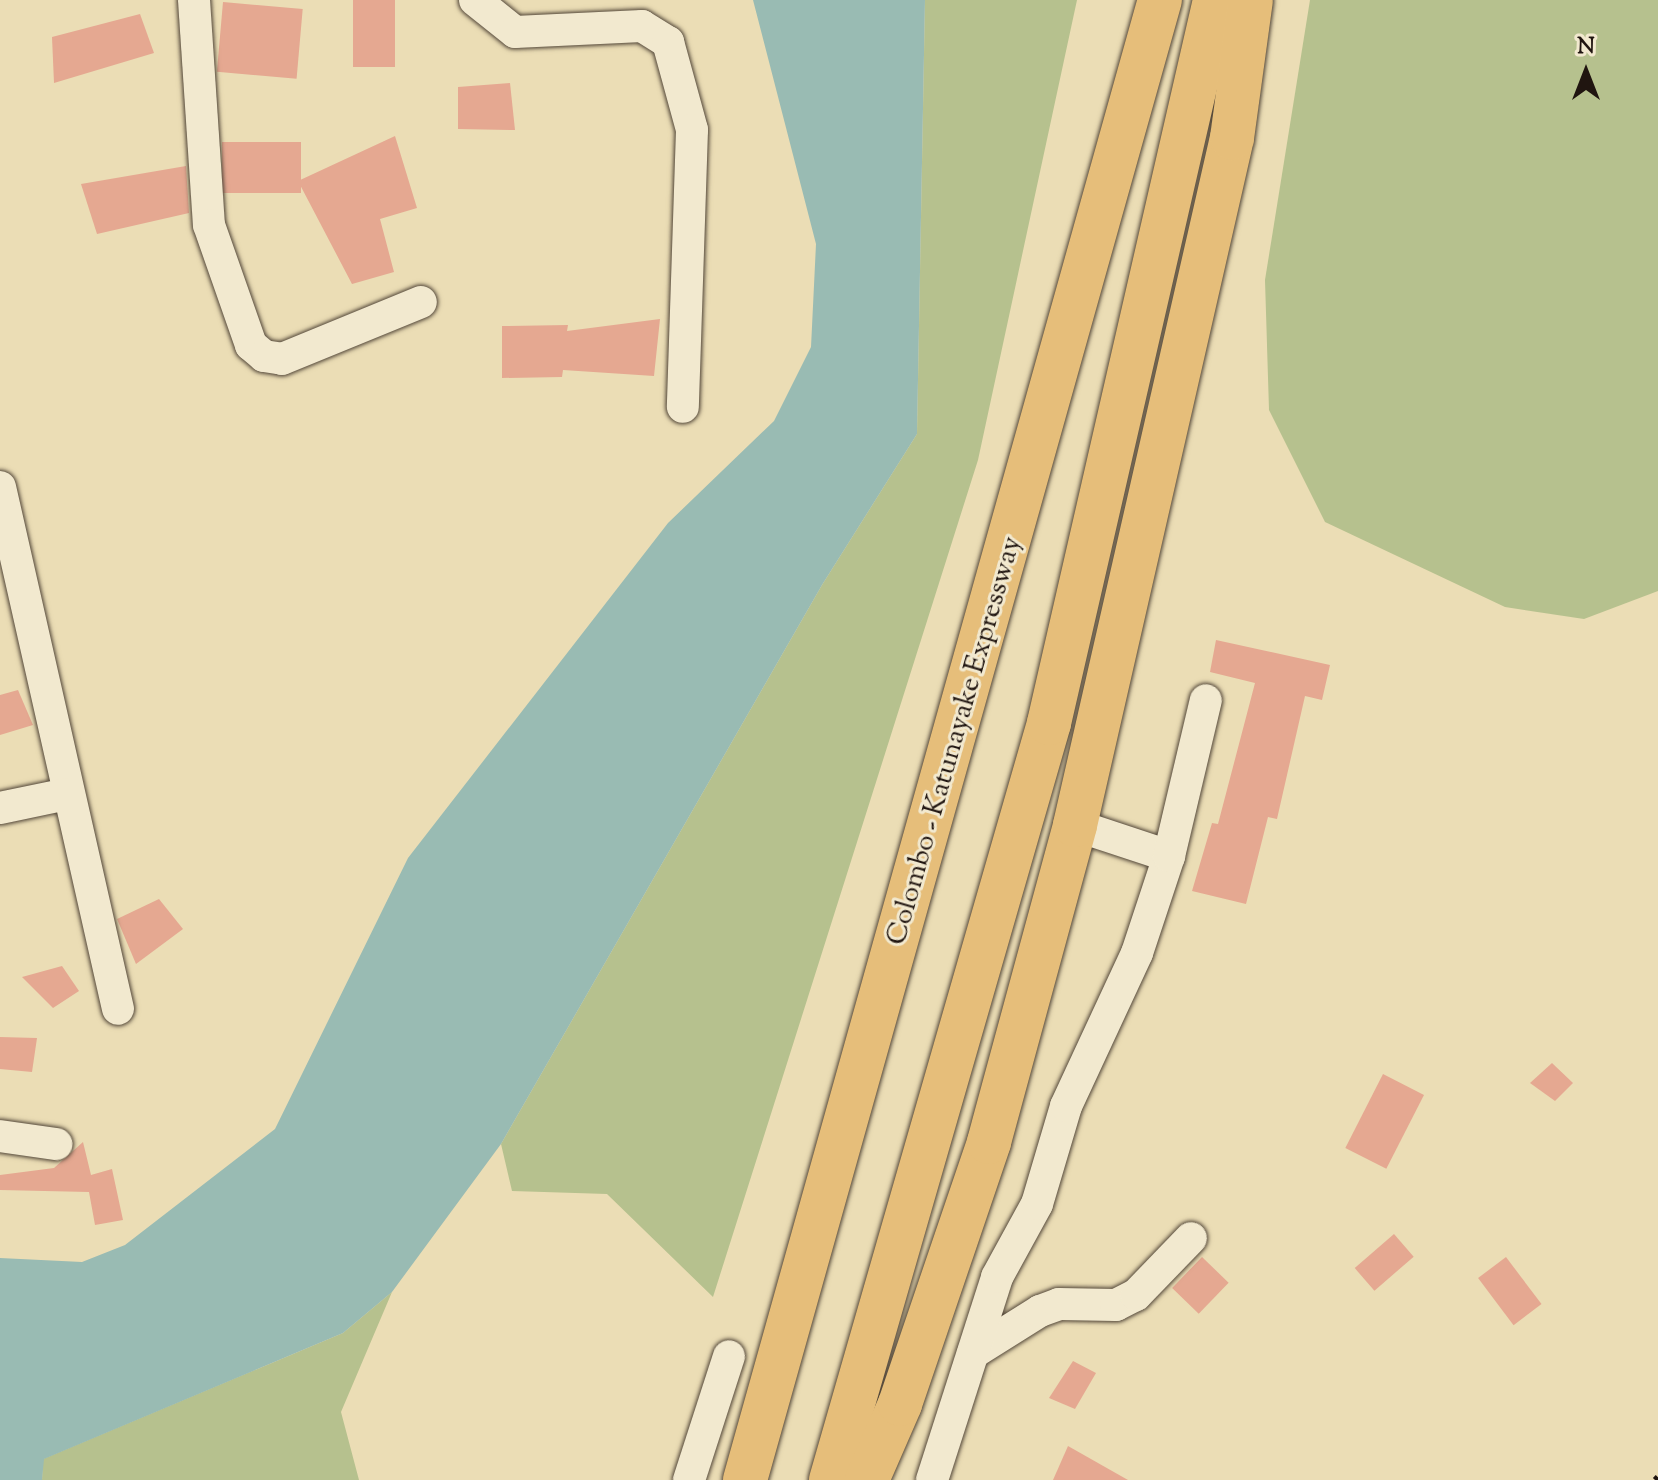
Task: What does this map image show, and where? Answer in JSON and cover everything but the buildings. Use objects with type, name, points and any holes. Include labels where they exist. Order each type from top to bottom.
[{"type":"highway","name":"Colombo - Katunayake Expressway","points":[[745,1480],[1160,0]]},
{"type":"highway","name":"Colombo - Katunayake Expressway","points":[[815,1480],[1028,696],[1198,0]]},
{"type":"highway","points":[[831,1480],[1049,723],[1215,0]]},
{"type":"highway","points":[[855,1480],[883,1398],[1077,730],[1235,0]]},
{"type":"highway","points":[[867,1480],[900,1404],[989,1142],[1075,825],[1232,138],[1251,0]]},
{"type":"street","points":[[194,0],[209,225],[251,345],[264,356],[282,359],[421,302]]},
{"type":"street","points":[[475,0],[515,32],[642,26],[668,42],[692,130],[683,407]]},
{"type":"street","points":[[0,487],[118,1009]]},
{"type":"street","points":[[932,1480],[997,1277],[1037,1204],[1066,1106],[1137,953],[1169,856],[1206,700]]},
{"type":"street","points":[[0,808],[67,794]]},
{"type":"street","points":[[1075,825],[1169,856]]},
{"type":"street","points":[[0,1136],[56,1144]]},
{"type":"street","points":[[973,1353],[1050,1308],[1116,1305],[1136,1295],[1191,1238]]},
{"type":"street","points":[[689,1480],[729,1356]]},
{"type":"green space","points":[[925,0],[1077,0],[978,460],[713,1297],[607,1194],[512,1191],[501,1144],[822,585],[917,434]]},
{"type":"green space","points":[[1310,0],[1658,0],[1658,591],[1584,619],[1505,607],[1325,522],[1269,410],[1265,280]]},
{"type":"green space","points":[[392,1292],[341,1412],[359,1480],[42,1480],[43,1459],[343,1333]]},
{"type":"water","points":[[753,0],[925,0],[917,434],[822,585],[501,1144],[392,1292],[343,1333],[44,1459],[42,1480],[0,1480],[0,1258],[82,1262],[125,1245],[275,1129],[408,858],[668,523],[774,421],[811,347],[816,244]]},
{"type":"railway","points":[[1655,1480],[1658,1477]]}]
